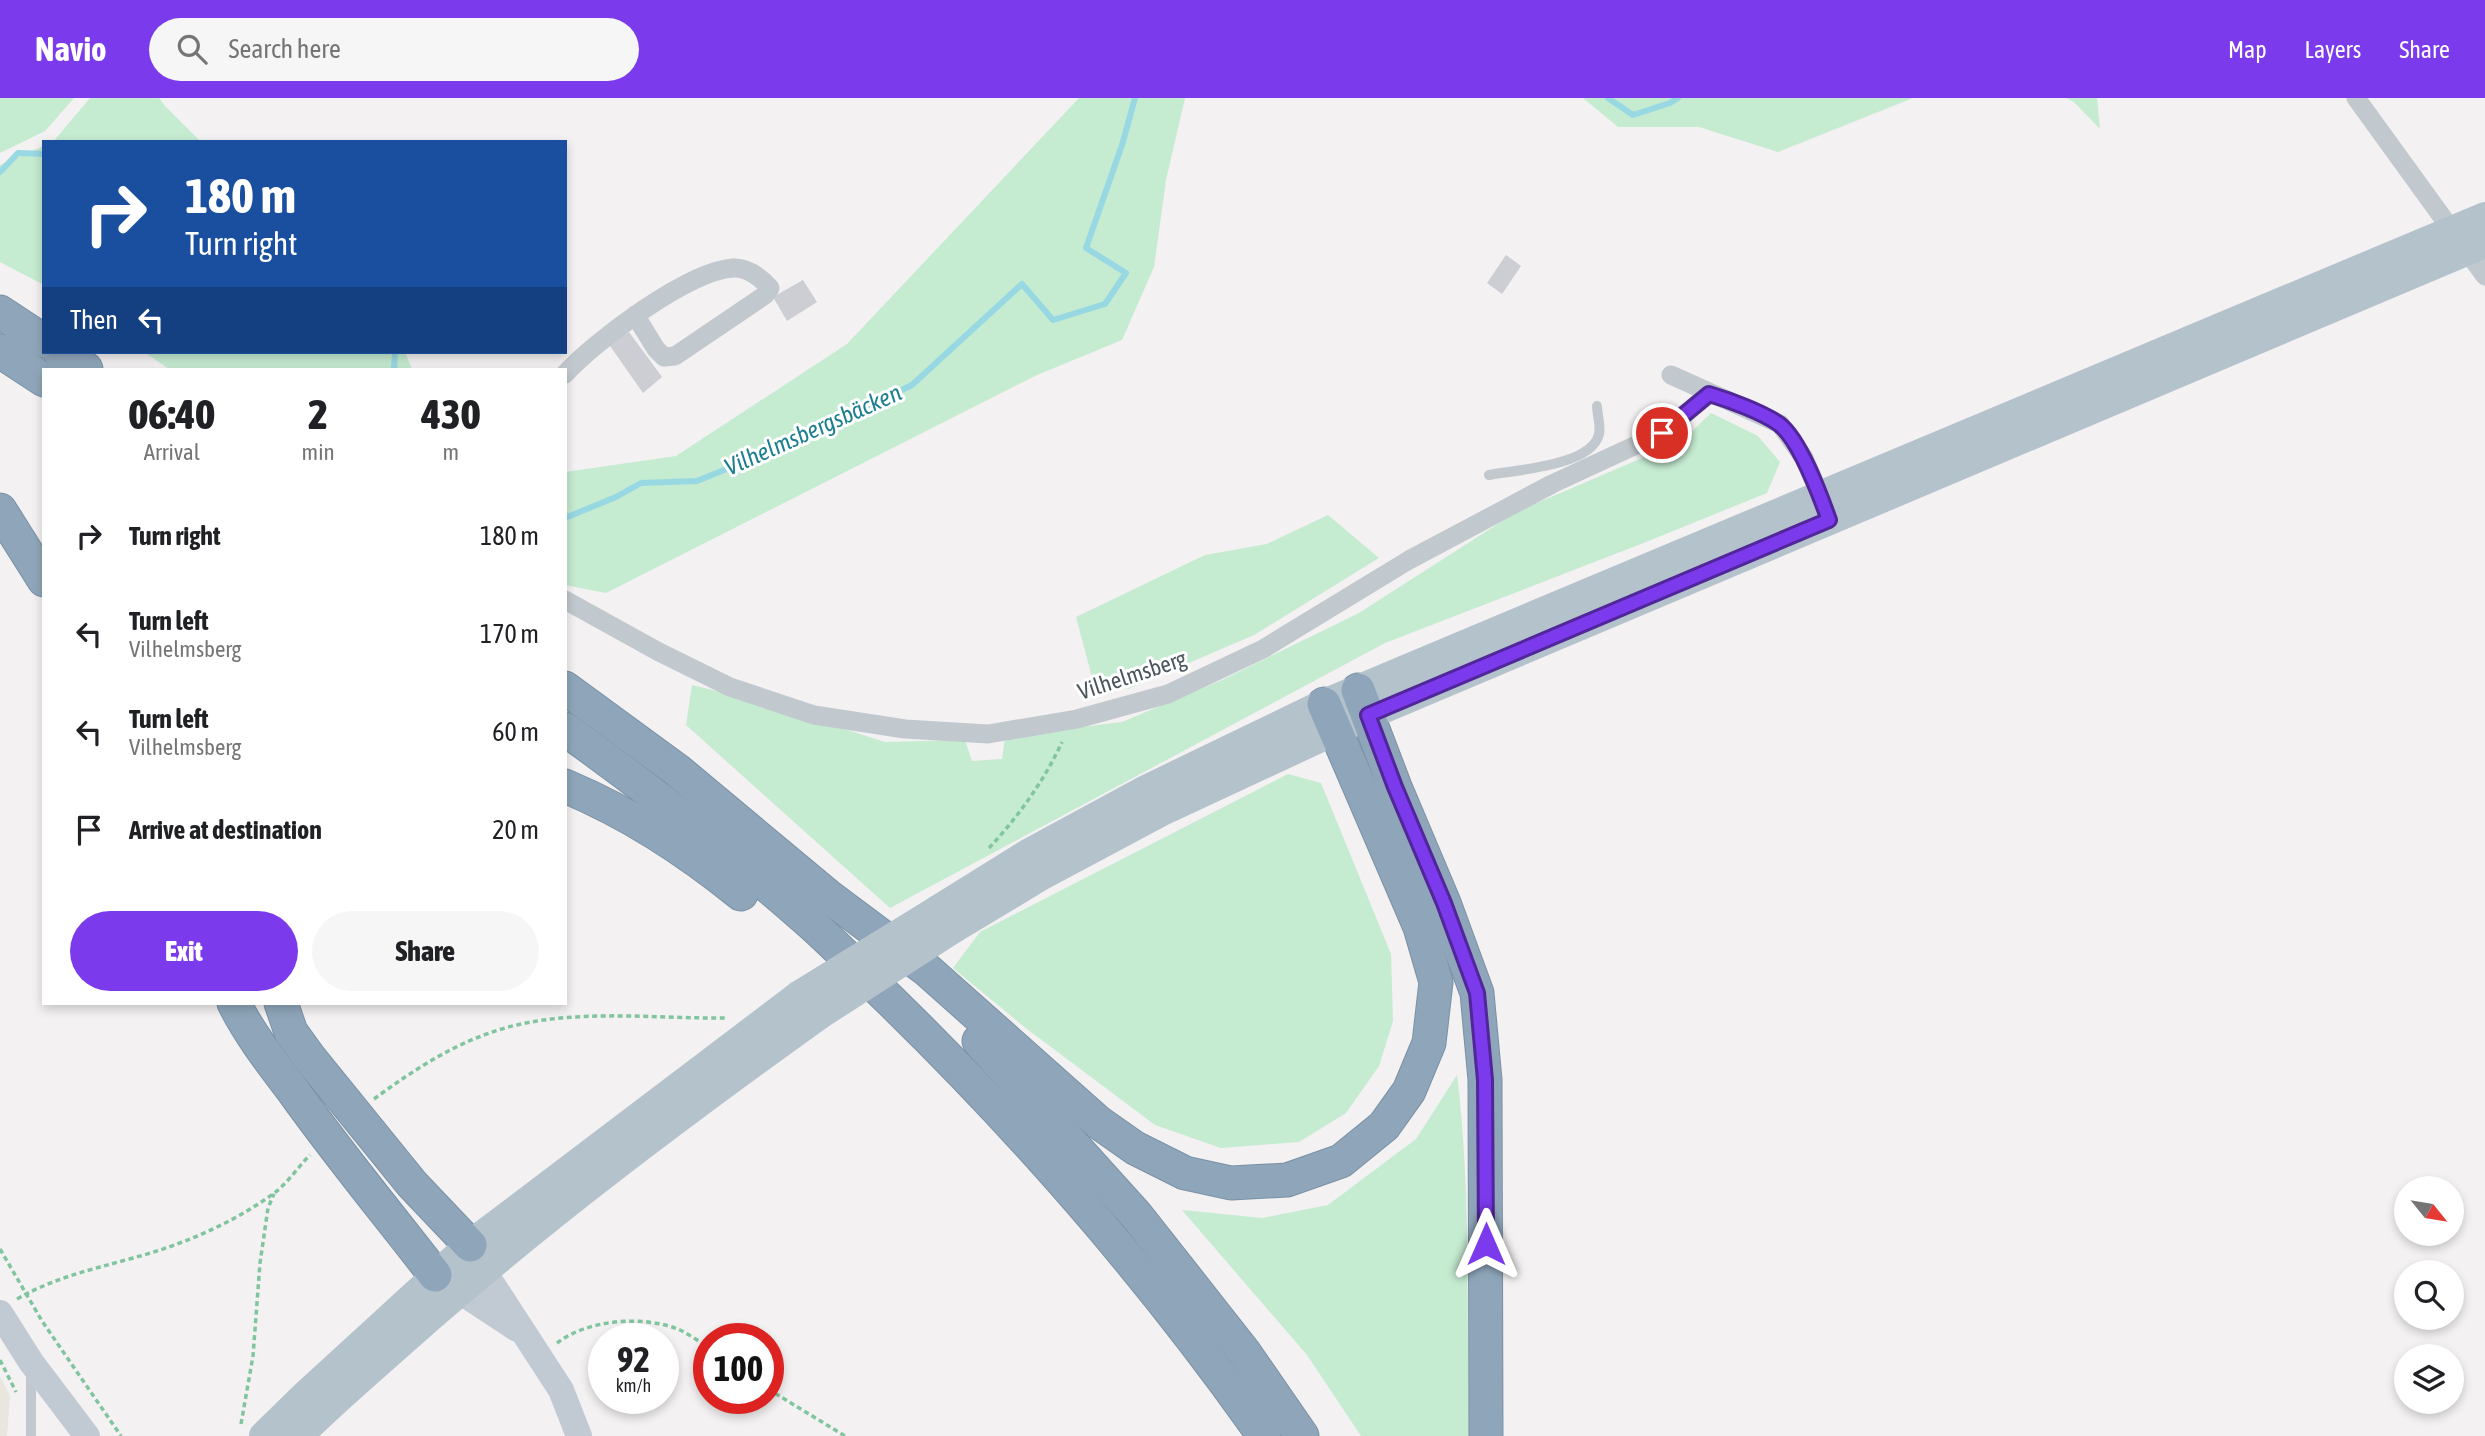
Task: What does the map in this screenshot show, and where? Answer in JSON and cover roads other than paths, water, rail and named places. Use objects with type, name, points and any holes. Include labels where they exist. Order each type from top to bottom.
[{"type":"highway","points":[[0,312],[42,340]]},
{"type":"highway","points":[[0,351],[42,379]]},
{"type":"highway","points":[[63,354],[84,368]]},
{"type":"highway","points":[[0,510],[42,577]]},
{"type":"highway","points":[[567,689],[677,770],[828,896],[928,970],[1098,1122],[1135,1148],[1185,1173],[1231,1183],[1287,1180],[1341,1161],[1384,1126],[1409,1091],[1429,1043],[1436,982],[1420,927],[1330,717]]},
{"type":"highway","points":[[1363,703],[1444,903],[1477,993],[1485,1080],[1486,1436]]},
{"type":"highway","points":[[567,730],[660,797],[789,904],[946,1055],[1113,1238],[1221,1374],[1264,1436]]},
{"type":"highway","points":[[567,787],[604,803],[665,836],[946,1055]]},
{"type":"highway","points":[[828,896],[991,1053],[1137,1216],[1244,1352],[1302,1436]]},
{"type":"highway","points":[[235,1005],[259,1045],[318,1125],[447,1283]]},
{"type":"highway","points":[[282,1005],[291,1032],[309,1057],[412,1184],[477,1257]]},
{"type":"main road","points":[[252,1431],[447,1283],[642,1112],[946,919],[1028,854],[1146,790],[1330,717],[1825,508],[2468,242],[2485,217]]},
{"type":"main road","points":[[298,1436],[447,1283]]},
{"type":"street","points":[[2356,98],[2468,242],[2485,276]]},
{"type":"street","points":[[567,372],[579,358],[635,315],[715,272],[735,268],[750,272],[770,288],[765,295],[675,356],[664,357],[656,349],[635,315]]},
{"type":"street","points":[[1671,375],[1780,425],[1804,458],[1825,508]]},
{"type":"street","name":"Vilhelmsberg","points":[[567,601],[730,687],[814,715],[905,730],[988,734],[1072,719],[1168,694],[1263,649],[1409,559],[1552,484],[1662,433],[1709,394]]},
{"type":"street","points":[[477,1257],[561,1390],[579,1436]]},
{"type":"street","points":[[447,1283],[524,1334]]},
{"type":"street","points":[[4,1308],[31,1362],[87,1436]]},
{"type":"lane","points":[[1489,475],[1567,461],[1590,447],[1599,434],[1597,406]]},
{"type":"lane","points":[[30,1436],[31,1362]]},
{"type":"waterway","name":"Vilhelmsbergsbäcken","points":[[567,517],[616,497],[641,483],[697,481],[815,433],[912,385],[1022,284],[1053,320],[1105,304],[1126,273],[1086,248],[1122,145],[1135,98]]},
{"type":"waterway","name":"Vilhelmsbergsbäcken","points":[[1608,98],[1633,115],[1678,98]]},
{"type":"waterway","name":"Vilhelmsbergsbäcken","points":[[0,172],[18,153],[42,154]]},
{"type":"waterway","name":"Vilhelmsbergsbäcken","points":[[394,368],[395,354]]}]
